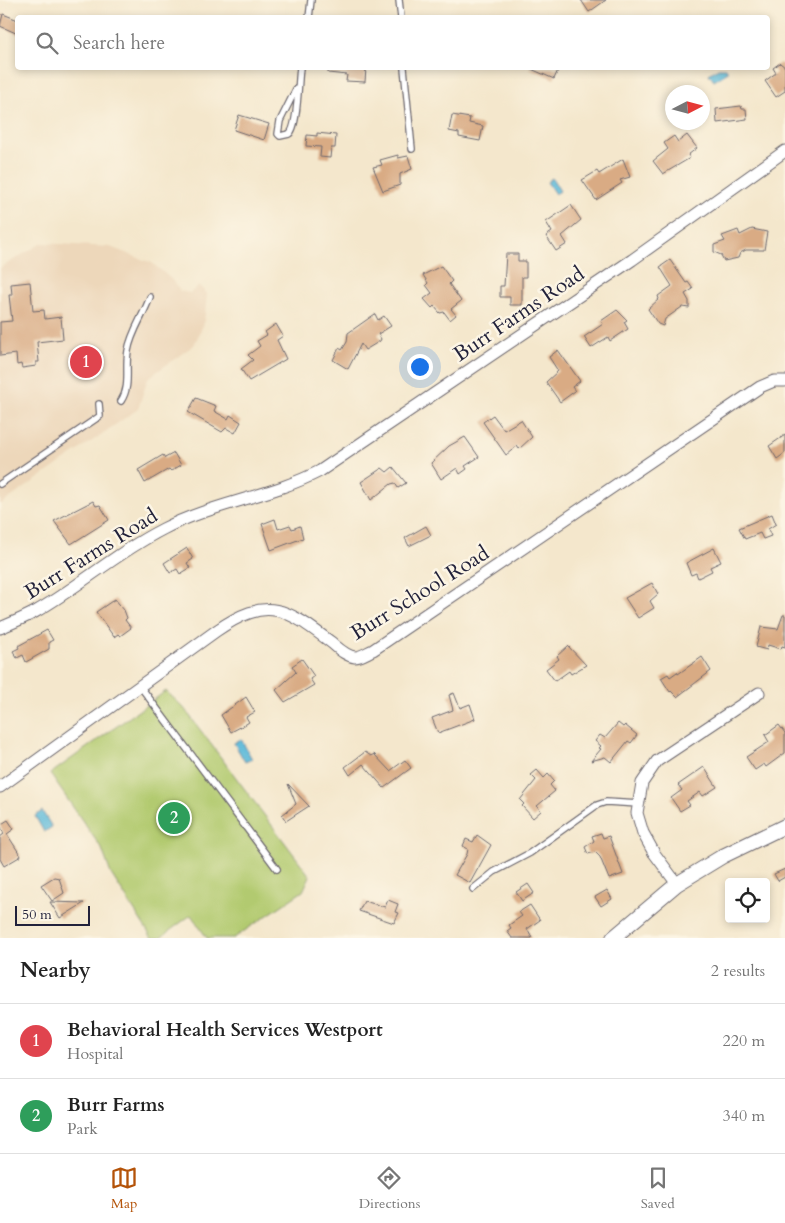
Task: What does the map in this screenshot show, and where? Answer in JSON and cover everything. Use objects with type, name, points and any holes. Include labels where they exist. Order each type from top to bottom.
[{"type":"street","name":"Burr Farms Road","points":[[0,628],[44,607],[120,553],[164,528],[242,498],[281,488],[320,471],[632,260],[785,151]]},
{"type":"street","name":"Burr School Road","points":[[0,787],[235,618],[261,609],[278,610],[292,616],[347,655],[354,657],[366,653],[760,387],[774,381],[785,381]]},
{"type":"street","points":[[677,884],[654,853],[643,833],[637,812],[642,783],[657,760],[758,693]]},
{"type":"street","points":[[613,938],[677,884],[723,856],[785,826]]},
{"type":"lane","points":[[309,15],[311,0]]},
{"type":"lane","points":[[399,0],[401,15]]},
{"type":"lane","points":[[296,89],[280,121],[278,130],[280,136],[294,131],[296,89],[300,70]]},
{"type":"lane","points":[[404,70],[412,149]]},
{"type":"lane","points":[[120,401],[127,386],[129,346],[150,297]]},
{"type":"lane","points":[[0,484],[100,416],[99,404]]},
{"type":"lane","points":[[140,686],[278,869]]},
{"type":"lane","points":[[473,890],[494,872],[530,853],[598,805],[606,802],[638,804]]},
{"type":"shaded area","points":[[42,243],[110,247],[152,263],[171,279],[180,291],[190,293],[199,286],[207,294],[204,323],[194,345],[148,378],[138,409],[0,505],[0,268]]},
{"type":"green space","points":[[166,691],[183,707],[310,876],[303,891],[234,938],[207,938],[191,915],[160,938],[152,938],[111,874],[102,849],[50,774]]},
{"type":"water","points":[[715,70],[727,70],[728,72],[714,81],[709,74]]},
{"type":"water","points":[[552,178],[560,191],[555,194],[547,182]]},
{"type":"water","points":[[241,739],[252,759],[245,762],[234,743]]},
{"type":"water","points":[[42,811],[52,827],[44,832],[35,816]]},
{"type":"building","points":[[581,0],[606,0],[589,12]]},
{"type":"building","points":[[3,14],[15,19],[15,33],[0,26]]},
{"type":"building","points":[[780,63],[785,67],[785,91],[776,97],[765,81],[776,73],[773,68]]},
{"type":"building","points":[[328,70],[366,70],[365,82],[346,81],[347,75],[328,73]]},
{"type":"building","points":[[534,70],[558,70],[554,79]]},
{"type":"building","points":[[741,106],[742,109],[746,109],[747,119],[717,123],[716,109]]},
{"type":"building","points":[[239,115],[269,124],[264,140],[234,130]]},
{"type":"building","points":[[452,115],[470,118],[469,123],[483,126],[480,141],[459,137],[459,133],[449,131]]},
{"type":"building","points":[[317,133],[336,135],[335,148],[331,148],[330,158],[320,157],[321,147],[306,146],[307,135],[317,136]]},
{"type":"building","points":[[687,135],[697,148],[688,155],[690,158],[663,174],[653,161],[668,149],[664,143],[674,136],[678,142]]},
{"type":"building","points":[[398,155],[398,158],[408,156],[412,169],[400,174],[400,185],[383,191],[373,167],[382,165],[380,160]]},
{"type":"building","points":[[623,159],[630,177],[620,180],[622,183],[596,200],[582,180],[597,171],[599,174]]},
{"type":"building","points":[[571,205],[581,220],[562,236],[567,244],[556,251],[546,236],[552,232],[546,222]]},
{"type":"building","points":[[752,229],[767,232],[764,250],[746,250],[740,253],[738,258],[724,261],[721,255],[714,252],[714,245],[725,241],[722,236],[738,230],[740,235]]},
{"type":"building","points":[[506,254],[518,254],[518,261],[526,261],[526,277],[522,277],[522,305],[510,305],[510,297],[500,297],[500,286],[504,286]]},
{"type":"building","points":[[670,260],[686,283],[688,282],[693,289],[685,294],[689,301],[689,308],[682,307],[665,319],[663,326],[658,324],[648,309],[659,299],[658,296],[672,286],[660,267]]},
{"type":"building","points":[[441,266],[452,281],[449,284],[461,301],[451,309],[456,315],[450,320],[444,312],[440,313],[434,306],[432,308],[424,299],[432,293],[426,285],[428,283],[423,275]]},
{"type":"building","points":[[30,282],[33,311],[44,310],[45,319],[61,317],[63,339],[37,342],[39,362],[36,362],[36,366],[22,368],[21,364],[17,365],[16,354],[0,356],[0,322],[12,321],[9,295],[12,295],[11,284]]},
{"type":"building","points":[[617,310],[627,320],[624,322],[628,329],[610,341],[608,337],[591,348],[584,337],[603,324],[601,321]]},
{"type":"building","points":[[375,314],[378,320],[384,316],[391,326],[378,334],[381,339],[380,341],[365,350],[361,344],[348,369],[333,360],[339,348],[342,350],[347,342],[348,333]]},
{"type":"building","points":[[276,324],[283,336],[277,340],[286,359],[249,381],[241,369],[253,360],[248,355],[260,346],[257,341],[267,335],[265,332]]},
{"type":"building","points":[[558,350],[580,381],[572,387],[575,391],[560,402],[546,382],[558,371],[549,357]]},
{"type":"building","points":[[196,398],[216,406],[214,411],[228,419],[230,415],[241,422],[235,433],[226,428],[222,432],[188,412]]},
{"type":"building","points":[[493,415],[504,430],[521,420],[532,437],[519,449],[517,446],[506,455],[483,422]]},
{"type":"building","points":[[785,435],[785,453],[777,459],[769,446]]},
{"type":"building","points":[[465,437],[479,457],[465,466],[467,469],[460,474],[457,468],[441,479],[431,463],[449,446]]},
{"type":"building","points":[[174,453],[181,465],[171,471],[169,469],[145,483],[138,470],[163,455],[165,458]]},
{"type":"building","points":[[393,467],[406,483],[398,488],[395,483],[391,484],[371,500],[361,482],[382,468],[387,472]]},
{"type":"building","points":[[93,501],[96,506],[100,505],[109,520],[71,544],[54,521]]},
{"type":"building","points":[[772,514],[776,524],[768,529],[771,536],[763,539],[760,533],[745,539],[739,528]]},
{"type":"building","points":[[275,519],[278,529],[290,525],[292,529],[300,526],[303,538],[271,550],[262,524]]},
{"type":"building","points":[[426,526],[431,535],[409,546],[405,538]]},
{"type":"building","points":[[187,548],[193,559],[187,563],[190,568],[180,574],[177,569],[170,573],[164,563]]},
{"type":"building","points":[[714,548],[721,562],[710,567],[712,571],[698,578],[696,573],[691,575],[686,563]]},
{"type":"building","points":[[652,583],[658,594],[650,601],[654,608],[638,618],[625,598]]},
{"type":"building","points":[[115,599],[124,610],[127,618],[125,620],[131,628],[120,636],[118,634],[114,637],[96,612]]},
{"type":"building","points":[[783,615],[785,615],[785,647],[782,646],[781,649],[768,645],[767,650],[756,647],[761,627],[778,629]]},
{"type":"building","points":[[47,630],[53,640],[49,642],[49,649],[26,662],[23,655],[17,658],[13,651],[19,648],[18,646]]},
{"type":"building","points":[[568,646],[586,665],[571,674],[569,671],[555,681],[546,669],[559,659],[557,656]]},
{"type":"building","points":[[702,657],[711,671],[677,697],[670,692],[661,678],[668,674],[670,677],[677,672],[678,674]]},
{"type":"building","points":[[302,659],[314,676],[310,679],[314,685],[285,702],[276,690],[296,672],[292,666]]},
{"type":"building","points":[[454,693],[460,708],[470,704],[475,719],[438,733],[432,718],[453,710],[449,695]]},
{"type":"building","points":[[246,697],[255,712],[246,717],[249,722],[231,732],[221,715]]},
{"type":"building","points":[[618,723],[623,727],[625,725],[637,735],[631,743],[628,741],[611,762],[605,757],[591,761],[601,749],[599,748],[601,746],[595,741],[600,735],[605,738]]},
{"type":"building","points":[[779,725],[785,733],[785,753],[766,767],[764,764],[755,770],[746,757],[769,742],[765,735]]},
{"type":"building","points":[[365,752],[371,756],[374,754],[390,771],[405,760],[411,768],[384,788],[363,764],[350,775],[345,767]]},
{"type":"building","points":[[704,767],[717,787],[703,796],[700,792],[687,801],[690,805],[680,811],[671,798],[682,790],[678,785]]},
{"type":"building","points":[[537,770],[544,778],[548,774],[554,781],[550,785],[555,791],[537,806],[541,811],[533,818],[522,806],[524,804],[520,800],[536,780],[531,775]]},
{"type":"building","points":[[288,784],[309,806],[286,821],[282,815],[296,804]]},
{"type":"building","points":[[8,820],[14,829],[7,834],[21,856],[4,866],[0,859],[0,837],[4,834],[0,825]]},
{"type":"building","points":[[601,833],[603,838],[609,836],[623,874],[609,879],[600,857],[595,852],[588,854],[585,847],[594,841],[592,836]]},
{"type":"building","points":[[477,835],[491,845],[470,883],[455,875],[467,854],[468,849],[463,846],[466,839],[473,842]]},
{"type":"building","points":[[785,869],[785,877],[778,881],[774,874]]},
{"type":"building","points":[[54,877],[59,878],[64,893],[52,901],[41,885]]},
{"type":"building","points":[[528,884],[534,893],[522,901],[516,892]]},
{"type":"building","points":[[607,890],[612,899],[601,906],[595,897]]},
{"type":"building","points":[[388,900],[398,904],[395,912],[399,913],[394,923],[359,911],[364,901],[385,907]]},
{"type":"building","points":[[50,902],[84,903],[60,918]]},
{"type":"building","points":[[530,905],[540,920],[527,929],[532,938],[512,938],[507,931],[511,928],[509,925],[522,916],[519,912]]},
{"type":"place","name":"Behavioral Health Services Westport","points":[[86,362]]},
{"type":"place","name":"Burr Farms","points":[[174,818]]}]
